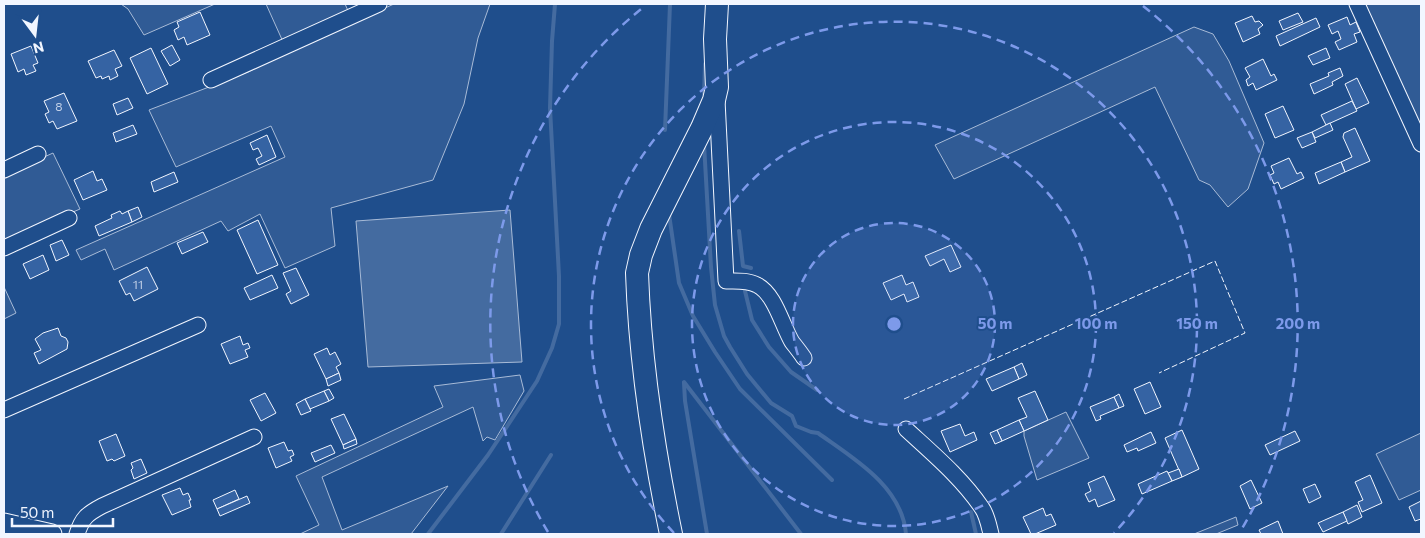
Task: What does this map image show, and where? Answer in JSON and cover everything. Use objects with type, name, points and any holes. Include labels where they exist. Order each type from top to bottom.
[{"type":"highway","points":[[671,534],[656,464],[645,390],[636,273],[651,229],[710,111],[717,87],[715,39],[717,4]]},
{"type":"main road","points":[[4,522],[52,534]]},
{"type":"street","points":[[211,80],[379,4]]},
{"type":"street","points":[[1357,4],[1421,144]]},
{"type":"street","points":[[717,87],[726,282],[745,281],[756,284],[764,289],[792,341],[804,358]]},
{"type":"street","points":[[4,170],[38,154]]},
{"type":"street","points":[[4,248],[69,218]]},
{"type":"street","points":[[4,410],[198,325]]},
{"type":"street","points":[[906,429],[947,467],[984,510],[991,534]]},
{"type":"street","points":[[77,534],[81,522],[102,506],[254,437]]},
{"type":"shaded area","points":[[121,4],[215,4],[144,35],[128,9]]},
{"type":"shaded area","points":[[266,4],[345,4],[350,15],[284,44]]},
{"type":"shaded area","points":[[394,4],[490,4],[478,38],[464,104],[433,180],[331,208],[335,246],[285,268],[260,214],[228,231],[221,221],[114,270],[105,249],[81,260],[76,250],[285,157],[271,126],[176,167],[149,110],[248,72],[315,39]]},
{"type":"shaded area","points":[[1362,4],[1421,4],[1421,133]]},
{"type":"shaded area","points":[[1194,27],[1213,34],[1229,61],[1264,143],[1248,189],[1228,207],[1210,185],[1199,180],[1155,87],[954,179],[935,145]]},
{"type":"shaded area","points":[[53,153],[80,209],[4,242],[4,175]]},
{"type":"shaded area","points":[[510,210],[522,362],[368,367],[356,221]]},
{"type":"shaded area","points":[[4,287],[16,313],[4,319]]},
{"type":"shaded area","points":[[520,375],[524,391],[495,440],[487,437],[483,441],[473,407],[322,477],[342,530],[448,486],[411,534],[300,534],[319,525],[296,476],[443,407],[434,386]]},
{"type":"shaded area","points":[[1066,412],[1089,458],[1037,480],[1024,431]]},
{"type":"shaded area","points":[[1421,433],[1421,490],[1399,500],[1376,454]]},
{"type":"shaded area","points":[[1236,517],[1238,525],[1216,534],[1194,534]]},
{"type":"building","points":[[200,12],[210,35],[187,45],[184,37],[178,40],[174,30],[179,27],[177,22]]},
{"type":"building","points":[[1298,13],[1303,22],[1283,30],[1279,21]]},
{"type":"building","points":[[1252,16],[1255,22],[1259,21],[1263,25],[1258,29],[1260,34],[1243,42],[1235,23]]},
{"type":"building","points":[[1347,17],[1350,25],[1356,22],[1360,32],[1354,34],[1357,42],[1339,50],[1335,42],[1341,39],[1338,31],[1332,34],[1328,25]]},
{"type":"building","points":[[1316,18],[1320,27],[1280,46],[1276,36]]},
{"type":"building","points":[[172,45],[180,60],[170,66],[161,51]]},
{"type":"building","points":[[31,46],[38,63],[33,65],[36,71],[26,75],[24,69],[18,72],[11,54]]},
{"type":"building","points":[[151,48],[168,84],[147,94],[130,58]]},
{"type":"building","points":[[1326,48],[1330,58],[1313,65],[1308,56]]},
{"type":"building","points":[[114,50],[122,66],[115,69],[118,76],[110,80],[109,76],[102,79],[101,76],[96,78],[88,61]]},
{"type":"building","points":[[1263,59],[1271,76],[1274,74],[1277,80],[1256,90],[1253,83],[1248,86],[1246,80],[1250,77],[1245,68]]},
{"type":"building","points":[[1340,68],[1343,76],[1332,82],[1333,85],[1314,94],[1310,84],[1329,76],[1328,73]]},
{"type":"building","points":[[1357,78],[1369,103],[1356,109],[1345,84]]},
{"type":"building","points":[[64,93],[77,121],[57,129],[53,121],[49,123],[45,114],[49,112],[44,101]]},
{"type":"building","points":[[128,98],[133,108],[117,115],[113,104]]},
{"type":"building","points":[[1352,101],[1357,111],[1326,125],[1321,115]]},
{"type":"building","points":[[1283,106],[1294,130],[1275,138],[1265,114]]},
{"type":"building","points":[[1330,123],[1333,130],[1315,138],[1312,132]]},
{"type":"building","points":[[133,125],[137,134],[116,142],[113,133]]},
{"type":"building","points":[[1355,128],[1370,161],[1345,172],[1341,162],[1352,157],[1343,137],[1344,133]]},
{"type":"building","points":[[1312,132],[1316,142],[1302,148],[1297,138]]},
{"type":"building","points":[[267,135],[276,157],[259,165],[256,159],[262,156],[258,148],[253,150],[250,143]]},
{"type":"building","points":[[1289,158],[1297,174],[1301,172],[1304,178],[1281,189],[1278,182],[1274,184],[1270,175],[1274,173],[1271,166]]},
{"type":"building","points":[[1341,162],[1345,172],[1319,184],[1315,173]]},
{"type":"building","points":[[93,171],[97,181],[102,179],[107,190],[83,200],[74,180]]},
{"type":"building","points":[[174,172],[178,182],[154,192],[151,182]]},
{"type":"building","points":[[138,207],[142,217],[132,222],[128,211]]},
{"type":"building","points":[[120,211],[122,214],[128,211],[132,222],[99,236],[95,226],[112,218],[111,215]]},
{"type":"building","points":[[258,220],[278,265],[257,274],[237,230]]},
{"type":"building","points":[[203,232],[208,242],[182,254],[177,243]]},
{"type":"building","points":[[62,240],[69,255],[56,261],[50,245]]},
{"type":"building","points":[[951,245],[961,267],[950,272],[944,259],[930,266],[925,256]]},
{"type":"building","points":[[43,255],[49,270],[30,279],[23,264]]},
{"type":"building","points":[[147,267],[158,289],[134,301],[130,293],[126,295],[119,281]]},
{"type":"building","points":[[296,268],[309,295],[291,304],[286,294],[291,291],[283,273]]},
{"type":"building","points":[[272,275],[278,288],[250,300],[244,288]]},
{"type":"building","points":[[902,275],[906,285],[913,282],[919,297],[907,302],[904,294],[891,300],[883,283]]},
{"type":"building","points":[[58,328],[61,336],[66,338],[68,342],[67,349],[39,364],[34,353],[41,350],[35,339],[43,333]]},
{"type":"building","points":[[240,336],[243,345],[248,343],[250,348],[245,350],[248,357],[230,364],[221,344]]},
{"type":"building","points":[[327,348],[330,355],[335,352],[341,364],[336,367],[339,373],[326,379],[314,354]]},
{"type":"building","points":[[1022,363],[1027,375],[1019,379],[1014,367]]},
{"type":"building","points":[[1014,367],[1019,379],[992,391],[986,379]]},
{"type":"building","points":[[339,373],[341,380],[328,386],[326,379]]},
{"type":"building","points":[[1150,382],[1161,407],[1145,414],[1134,389]]},
{"type":"building","points":[[329,389],[334,398],[329,401],[324,391]]},
{"type":"building","points":[[324,391],[329,401],[310,409],[305,399]]},
{"type":"building","points":[[1035,391],[1048,420],[1024,431],[1019,420],[1027,417],[1018,398]]},
{"type":"building","points":[[265,393],[276,413],[261,421],[250,400]]},
{"type":"building","points":[[1119,394],[1124,406],[1119,408],[1114,397]]},
{"type":"building","points":[[1114,397],[1119,408],[1100,416],[1101,419],[1096,421],[1090,407]]},
{"type":"building","points":[[305,399],[311,411],[301,415],[296,404]]},
{"type":"building","points":[[344,414],[356,439],[343,445],[331,419]]},
{"type":"building","points":[[1019,420],[1024,431],[1002,441],[997,430]]},
{"type":"building","points":[[960,424],[965,436],[974,432],[977,440],[950,452],[941,431]]},
{"type":"building","points":[[997,430],[1002,441],[995,444],[990,433]]},
{"type":"building","points":[[1182,430],[1199,469],[1182,477],[1165,438]]},
{"type":"building","points":[[1295,431],[1300,441],[1270,455],[1265,445]]},
{"type":"building","points":[[1151,432],[1156,443],[1138,451],[1137,448],[1127,452],[1124,445]]},
{"type":"building","points":[[116,434],[125,456],[114,461],[112,459],[107,461],[99,441]]},
{"type":"building","points":[[356,439],[357,444],[344,449],[343,445]]},
{"type":"building","points":[[284,442],[288,451],[292,450],[294,455],[290,457],[292,461],[276,468],[268,448]]},
{"type":"building","points":[[331,445],[335,453],[315,462],[311,453]]},
{"type":"building","points":[[141,459],[147,473],[134,479],[131,463]]},
{"type":"building","points":[[1179,469],[1182,477],[1172,481],[1168,473]]},
{"type":"building","points":[[1167,471],[1172,481],[1142,494],[1138,484]]},
{"type":"building","points":[[1370,475],[1382,503],[1362,512],[1358,502],[1363,500],[1355,482]]},
{"type":"building","points":[[1104,476],[1115,500],[1098,507],[1095,499],[1089,502],[1085,494],[1091,491],[1088,483]]},
{"type":"building","points":[[1251,480],[1262,503],[1250,509],[1240,486]]},
{"type":"building","points":[[1315,484],[1321,497],[1309,503],[1303,489]]},
{"type":"building","points":[[180,488],[183,495],[188,493],[191,507],[172,515],[162,495]]},
{"type":"building","points":[[235,490],[239,499],[217,509],[213,500]]},
{"type":"building","points":[[247,496],[250,503],[220,516],[217,509]]},
{"type":"building","points":[[1421,501],[1421,519],[1415,521],[1409,507]]},
{"type":"building","points":[[1357,505],[1362,517],[1348,524],[1343,512]]},
{"type":"building","points":[[1043,508],[1046,516],[1051,514],[1056,525],[1031,534],[1023,517]]},
{"type":"building","points":[[1343,512],[1347,521],[1323,532],[1318,523]]},
{"type":"building","points":[[1278,521],[1283,534],[1261,534],[1259,530]]},
{"type":"waterway","points":[[428,534],[488,455],[537,381],[552,348],[559,324],[559,276],[550,108],[555,4]]},
{"type":"waterway","points":[[665,130],[670,4]]},
{"type":"waterway","points":[[704,94],[705,64]]},
{"type":"waterway","points":[[704,144],[711,267],[715,305],[724,336],[747,374],[771,403],[792,416],[796,426],[818,433],[860,463],[886,488],[903,517],[906,534]]},
{"type":"waterway","points":[[669,214],[679,283],[693,316],[715,352],[740,389],[832,480]]},
{"type":"waterway","points":[[739,231],[743,266],[751,268]]},
{"type":"waterway","points":[[745,291],[752,320],[769,347],[791,372],[817,390]]},
{"type":"waterway","points":[[684,382],[801,534]]},
{"type":"waterway","points":[[684,383],[685,401],[707,534]]},
{"type":"waterway","points":[[501,534],[551,455]]},
{"type":"waterway","points":[[971,512],[976,534]]},
{"type":"fence","points":[[904,399],[1215,261],[1245,333],[1159,373]]}]
